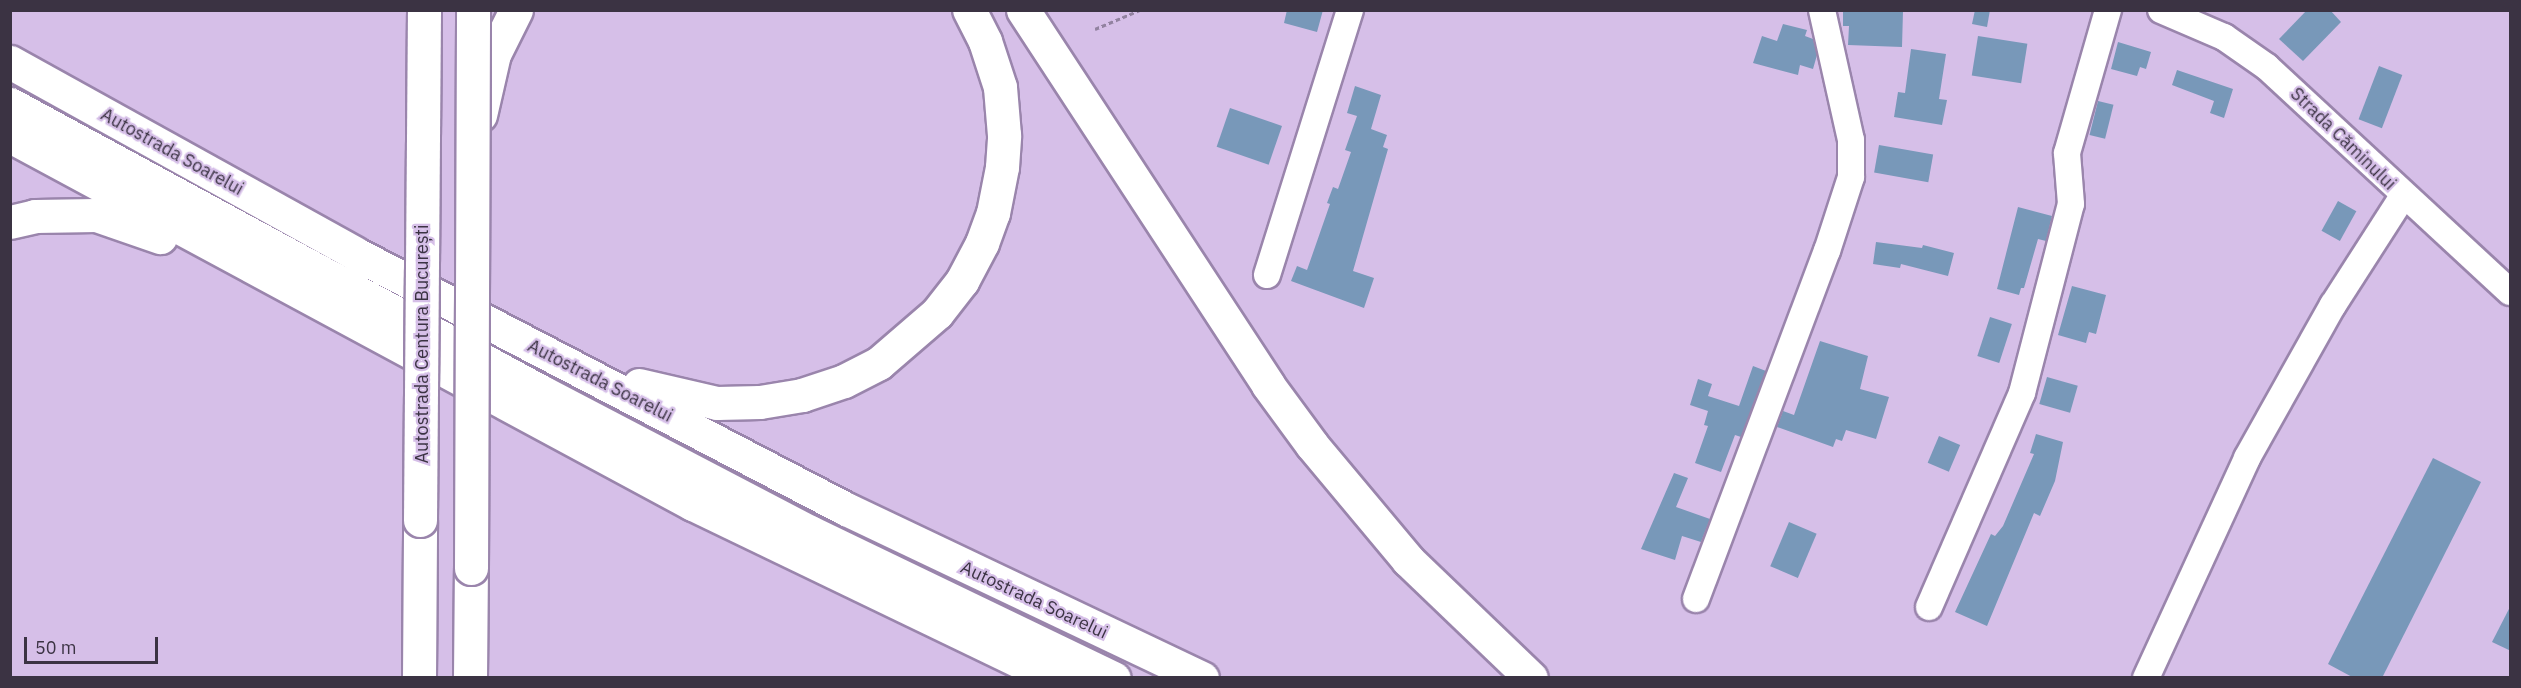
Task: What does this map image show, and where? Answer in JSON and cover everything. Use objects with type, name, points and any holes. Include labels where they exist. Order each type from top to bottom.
[{"type":"highway","name":"Autostrada Centura București","points":[[419,678],[424,10]]},
{"type":"highway","points":[[470,678],[473,10]]},
{"type":"highway","points":[[472,170],[486,84],[494,54],[516,10]]},
{"type":"highway","points":[[537,348],[581,358],[661,392],[703,401],[746,403],[789,398],[829,387],[879,363],[910,340],[937,313],[969,268],[988,229],[1000,182],[1004,135],[999,87],[985,41],[969,10]]},
{"type":"highway","points":[[1023,10],[1268,385],[1312,445],[1408,560],[1531,678]]},
{"type":"highway","points":[[10,40],[242,173],[281,212]]},
{"type":"highway","name":"Autostrada Soarelui","points":[[10,62],[281,212],[857,514],[1202,678]]},
{"type":"highway","name":"Autostrada Soarelui","points":[[10,104],[542,392],[789,521],[1114,678]]},
{"type":"highway","points":[[10,136],[693,504],[1054,678]]},
{"type":"highway","points":[[10,222],[45,215],[96,215],[125,222],[198,253],[252,268]]},
{"type":"highway","points":[[970,639],[1030,678]]},
{"type":"street","points":[[1267,275],[1350,10]]},
{"type":"street","points":[[1696,599],[1827,251],[1846,194],[1853,159],[1822,10]]},
{"type":"street","points":[[1929,607],[2022,393],[2071,204],[2067,153],[2108,10]]},
{"type":"street","name":"Strada Căminului","points":[[2161,10],[2209,29],[2259,61],[2403,196],[2511,292]]},
{"type":"street","points":[[2146,678],[2247,458],[2334,305],[2403,196]]},
{"type":"path","points":[[1095,29],[1140,10]]},
{"type":"building","points":[[1287,10],[1323,10],[1317,32],[1284,23]]},
{"type":"building","points":[[1843,10],[1903,11],[1902,47],[1848,45],[1849,26],[1843,26]]},
{"type":"building","points":[[1975,10],[1990,10],[1987,27],[1972,24]]},
{"type":"building","points":[[2307,10],[2330,10],[2341,22],[2303,61],[2279,39]]},
{"type":"building","points":[[1783,24],[1807,30],[1805,36],[1813,39],[1817,55],[1813,69],[1800,65],[1798,75],[1753,63],[1762,36],[1777,41]]},
{"type":"building","points":[[1978,36],[2027,44],[2021,83],[1972,76]]},
{"type":"building","points":[[2118,42],[2151,52],[2146,69],[2140,67],[2137,76],[2111,69]]},
{"type":"building","points":[[1911,49],[1946,54],[1939,99],[1947,100],[1942,125],[1894,117],[1898,92],[1905,93]]},
{"type":"building","points":[[2379,66],[2402,75],[2382,128],[2359,119]]},
{"type":"building","points":[[2177,70],[2233,89],[2224,118],[2210,113],[2214,101],[2172,85]]},
{"type":"building","points":[[1355,86],[1381,95],[1371,129],[1387,135],[1383,147],[1388,149],[1353,271],[1374,278],[1364,308],[1291,281],[1297,266],[1307,270],[1330,204],[1327,203],[1333,187],[1338,189],[1351,152],[1345,150],[1357,116],[1347,113]]},
{"type":"building","points":[[2098,101],[2114,105],[2105,139],[2090,135]]},
{"type":"building","points":[[1230,108],[1282,126],[1269,165],[1217,147]]},
{"type":"building","points":[[1879,145],[1933,155],[1928,182],[1874,173]]},
{"type":"building","points":[[2338,201],[2356,211],[2340,241],[2322,231]]},
{"type":"building","points":[[2018,207],[2052,216],[2046,241],[2038,239],[2024,288],[2021,288],[2019,295],[1997,289]]},
{"type":"building","points":[[1876,242],[1922,248],[1923,245],[1954,253],[1948,276],[1901,264],[1900,268],[1873,264]]},
{"type":"building","points":[[2072,286],[2106,295],[2096,334],[2089,332],[2086,343],[2058,335]]},
{"type":"building","points":[[1990,317],[2012,324],[1999,363],[1977,356]]},
{"type":"building","points":[[1820,341],[1868,356],[1860,389],[1889,397],[1876,439],[1846,430],[1842,441],[1836,439],[1833,447],[1777,427],[1783,411],[1794,415]]},
{"type":"building","points":[[1753,366],[1766,371],[1741,437],[1735,435],[1721,472],[1695,463],[1708,426],[1704,425],[1708,411],[1690,405],[1698,379],[1712,384],[1708,396],[1739,406]]},
{"type":"building","points":[[2047,377],[2078,386],[2070,413],[2039,404]]},
{"type":"building","points":[[2036,434],[2063,442],[2055,481],[2040,516],[2034,513],[1987,626],[1955,612],[1991,534],[1995,536],[2003,526],[2034,454],[2030,453]]},
{"type":"building","points":[[1939,436],[1960,445],[1949,472],[1928,463]]},
{"type":"building","points":[[2433,458],[2481,482],[2382,678],[2354,678],[2328,664]]},
{"type":"building","points":[[1674,473],[1688,478],[1676,507],[1710,519],[1701,542],[1682,536],[1675,560],[1641,549]]},
{"type":"building","points":[[1789,522],[1817,534],[1798,578],[1770,566]]},
{"type":"building","points":[[2511,605],[2511,651],[2492,642]]}]
